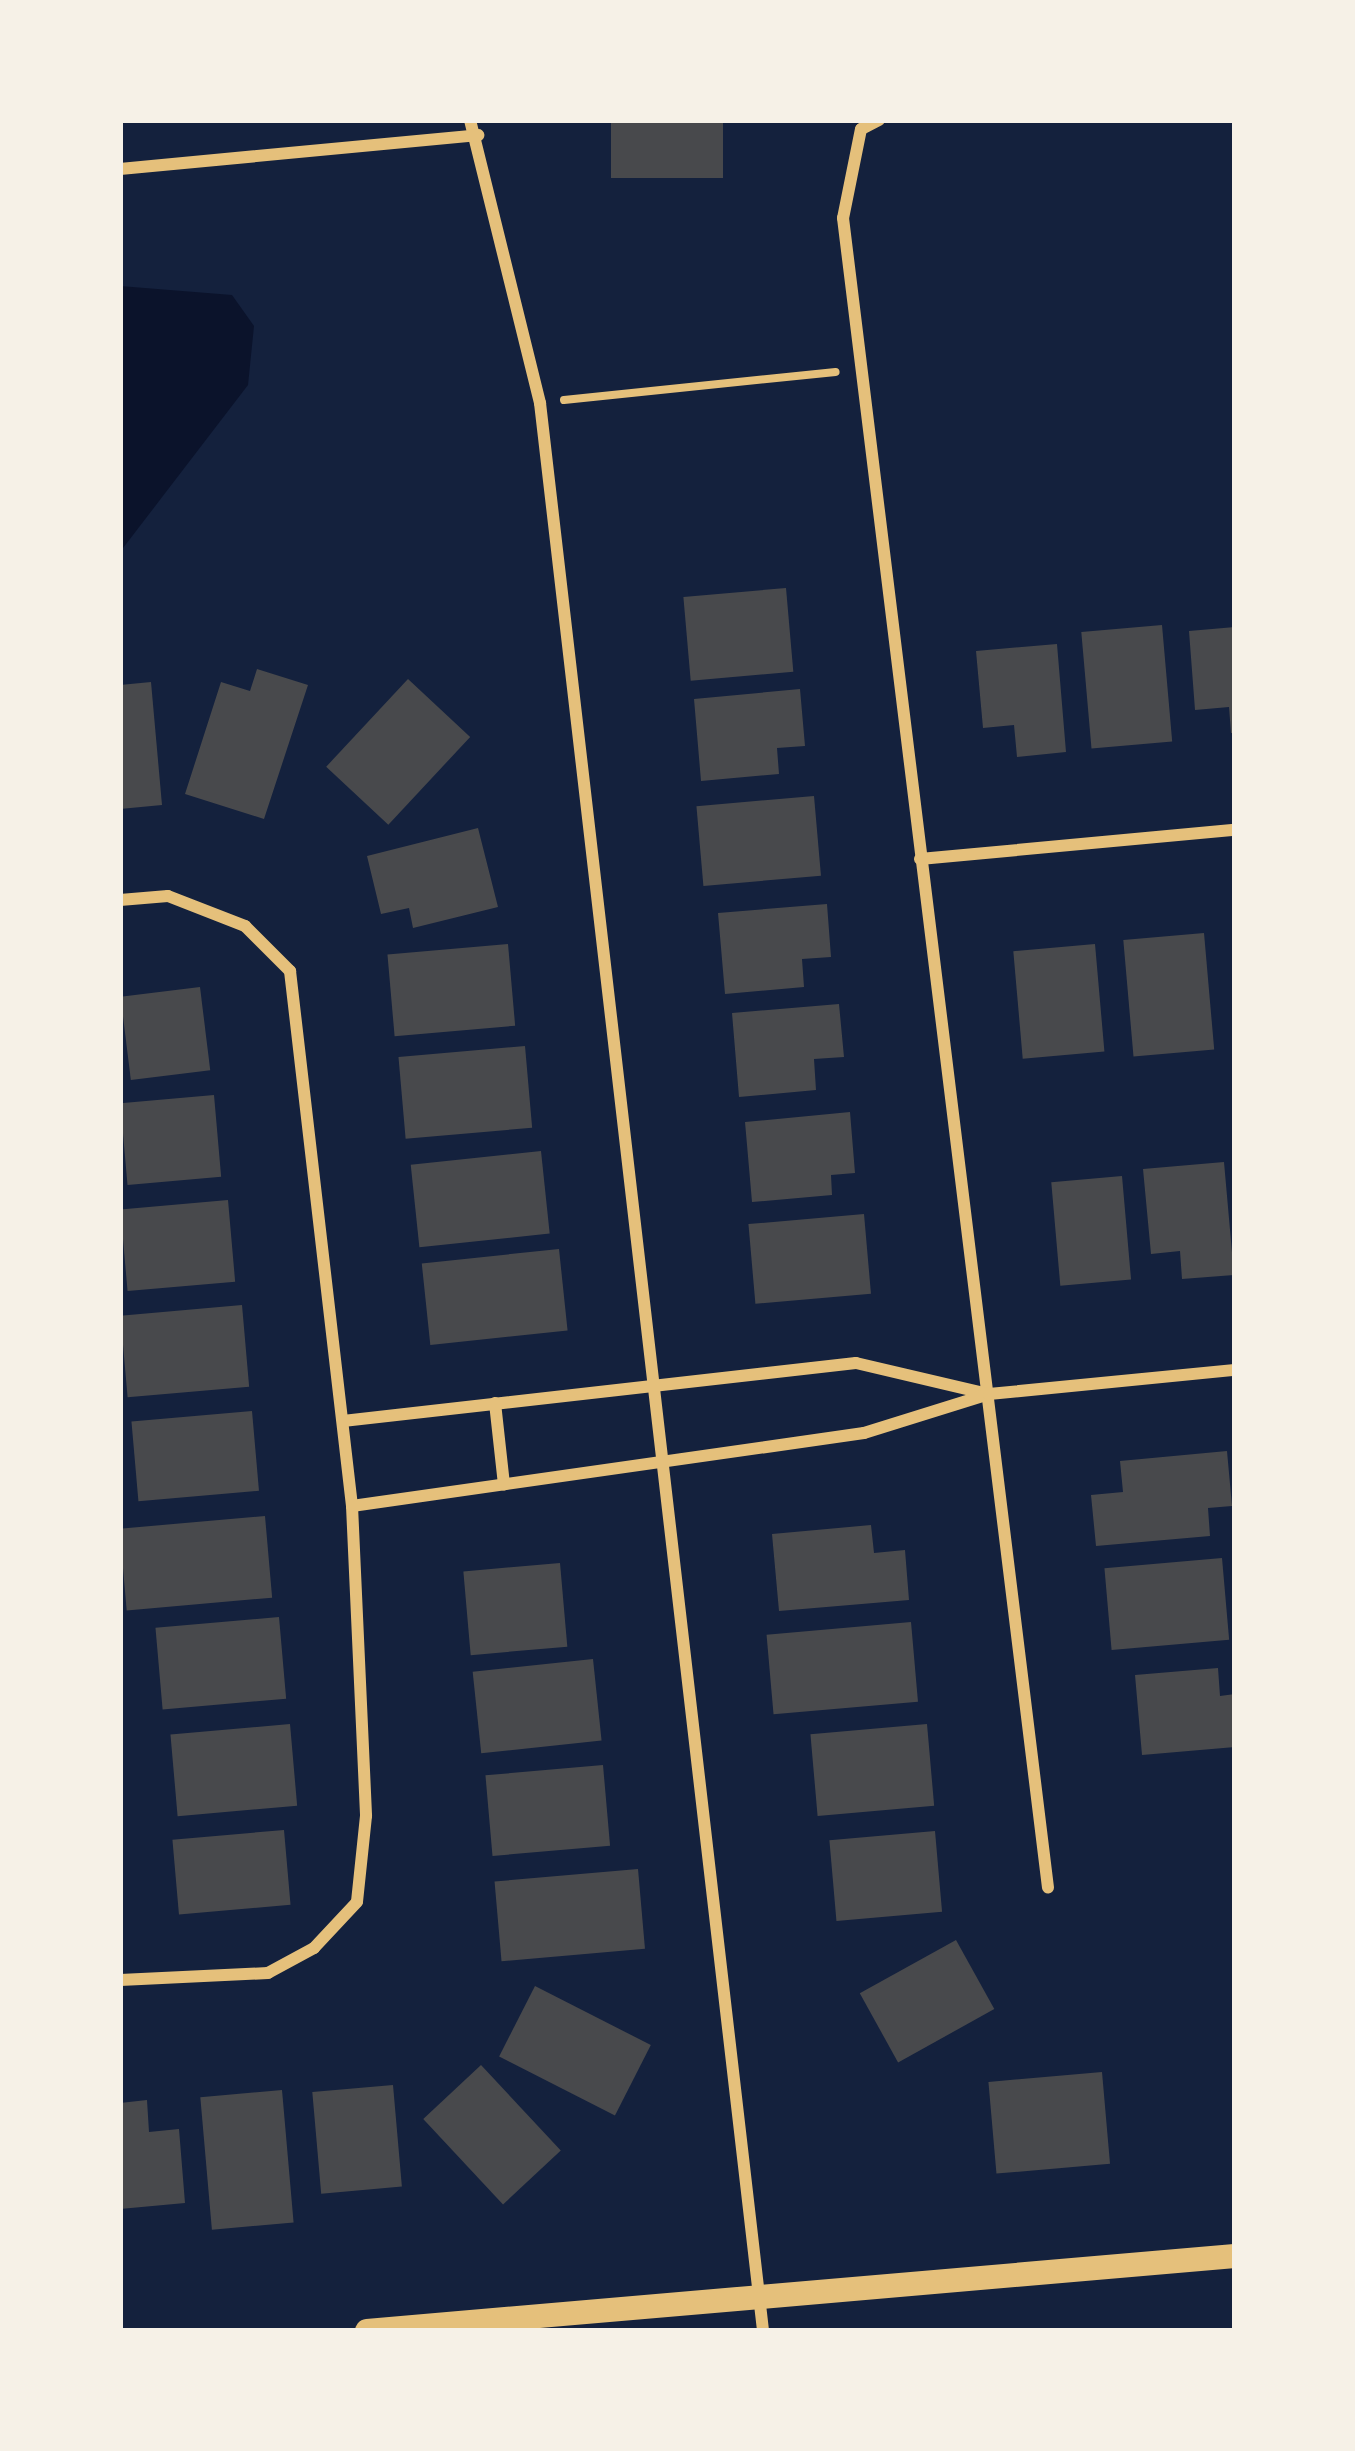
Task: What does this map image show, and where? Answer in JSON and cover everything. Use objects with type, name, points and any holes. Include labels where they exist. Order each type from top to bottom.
[{"type":"main road","points":[[367,2331],[1235,2256]]},
{"type":"street","points":[[470,120],[478,135],[541,403],[764,2331]]},
{"type":"street","points":[[880,120],[861,129],[843,218],[1048,1888]]},
{"type":"street","points":[[120,169],[478,135]]},
{"type":"street","points":[[920,859],[1235,830]]},
{"type":"street","points":[[120,900],[168,896],[245,926],[290,971],[352,1506],[366,1816],[357,1902],[314,1948],[268,1972],[120,1980]]},
{"type":"street","points":[[343,1421],[856,1363],[989,1394]]},
{"type":"street","points":[[352,1506],[864,1433],[989,1394],[1235,1370]]},
{"type":"street","points":[[495,1403],[504,1485]]},
{"type":"path","points":[[541,403],[861,369]]},
{"type":"water","points":[[120,286],[232,295],[254,326],[248,385],[120,552]]},
{"type":"building","points":[[611,120],[723,120],[723,178],[611,178]]},
{"type":"building","points":[[786,588],[793,672],[691,681],[683,597]]},
{"type":"building","points":[[1162,625],[1172,742],[1092,749],[1081,632]]},
{"type":"building","points":[[1235,627],[1235,733],[1231,733],[1229,707],[1195,710],[1189,631]]},
{"type":"building","points":[[1057,644],[1066,752],[1017,757],[1014,725],[983,728],[976,651]]},
{"type":"building","points":[[257,669],[308,685],[264,819],[185,794],[221,682],[250,691]]},
{"type":"building","points":[[408,679],[470,737],[388,825],[326,767]]},
{"type":"building","points":[[151,682],[162,805],[120,809],[120,685]]},
{"type":"building","points":[[800,689],[805,746],[777,748],[779,774],[701,781],[694,699]]},
{"type":"building","points":[[814,796],[821,876],[703,886],[696,806]]},
{"type":"building","points":[[478,828],[498,907],[413,928],[409,908],[381,914],[367,856]]},
{"type":"building","points":[[827,904],[831,957],[802,959],[804,987],[725,994],[718,913]]},
{"type":"building","points":[[1204,933],[1214,1050],[1134,1057],[1123,940]]},
{"type":"building","points":[[508,944],[515,1026],[395,1036],[387,955]]},
{"type":"building","points":[[1095,944],[1104,1052],[1023,1059],[1013,951]]},
{"type":"building","points":[[200,987],[210,1070],[131,1080],[121,997]]},
{"type":"building","points":[[839,1004],[844,1057],[814,1059],[816,1090],[739,1097],[732,1013]]},
{"type":"building","points":[[525,1046],[532,1128],[406,1139],[398,1057]]},
{"type":"building","points":[[214,1095],[221,1177],[128,1185],[120,1103]]},
{"type":"building","points":[[850,1112],[855,1173],[831,1175],[832,1195],[752,1202],[745,1122]]},
{"type":"building","points":[[541,1151],[550,1234],[419,1247],[411,1165]]},
{"type":"building","points":[[1224,1162],[1234,1275],[1182,1279],[1180,1251],[1151,1254],[1143,1169]]},
{"type":"building","points":[[1122,1176],[1131,1280],[1060,1286],[1051,1182]]},
{"type":"building","points":[[228,1200],[235,1282],[128,1291],[120,1209]]},
{"type":"building","points":[[864,1214],[871,1294],[755,1304],[748,1224]]},
{"type":"building","points":[[559,1249],[568,1331],[430,1345],[422,1263]]},
{"type":"building","points":[[242,1305],[249,1387],[128,1397],[120,1316]]},
{"type":"building","points":[[252,1411],[259,1491],[138,1501],[131,1422]]},
{"type":"building","points":[[1227,1451],[1232,1506],[1208,1508],[1210,1536],[1096,1546],[1091,1495],[1123,1492],[1120,1461]]},
{"type":"building","points":[[265,1516],[272,1598],[127,1610],[120,1529]]},
{"type":"building","points":[[871,1525],[874,1553],[905,1550],[909,1600],[779,1611],[772,1534]]},
{"type":"building","points":[[1222,1558],[1229,1640],[1112,1650],[1104,1568]]},
{"type":"building","points":[[560,1563],[567,1647],[471,1655],[463,1571]]},
{"type":"building","points":[[279,1617],[286,1699],[163,1709],[155,1628]]},
{"type":"building","points":[[911,1622],[918,1702],[774,1714],[767,1635]]},
{"type":"building","points":[[593,1659],[602,1741],[481,1753],[473,1672]]},
{"type":"building","points":[[1218,1668],[1220,1696],[1235,1694],[1235,1747],[1142,1755],[1135,1675]]},
{"type":"building","points":[[290,1724],[297,1806],[178,1816],[170,1734]]},
{"type":"building","points":[[927,1724],[934,1806],[818,1816],[810,1734]]},
{"type":"building","points":[[603,1765],[610,1846],[493,1856],[485,1775]]},
{"type":"building","points":[[284,1830],[291,1905],[179,1914],[172,1840]]},
{"type":"building","points":[[935,1831],[942,1912],[836,1921],[829,1840]]},
{"type":"building","points":[[638,1869],[645,1949],[502,1961],[495,1882]]},
{"type":"building","points":[[956,1940],[994,2009],[898,2062],[860,1993]]},
{"type":"building","points":[[535,1986],[651,2045],[615,2115],[499,2056]]},
{"type":"building","points":[[481,2065],[561,2151],[503,2204],[423,2119]]},
{"type":"building","points":[[1102,2072],[1110,2164],[996,2174],[988,2082]]},
{"type":"building","points":[[393,2085],[402,2187],[321,2194],[312,2092]]},
{"type":"building","points":[[282,2090],[294,2222],[212,2230],[200,2097]]},
{"type":"building","points":[[147,2100],[149,2132],[179,2129],[185,2203],[120,2209],[120,2103]]}]
